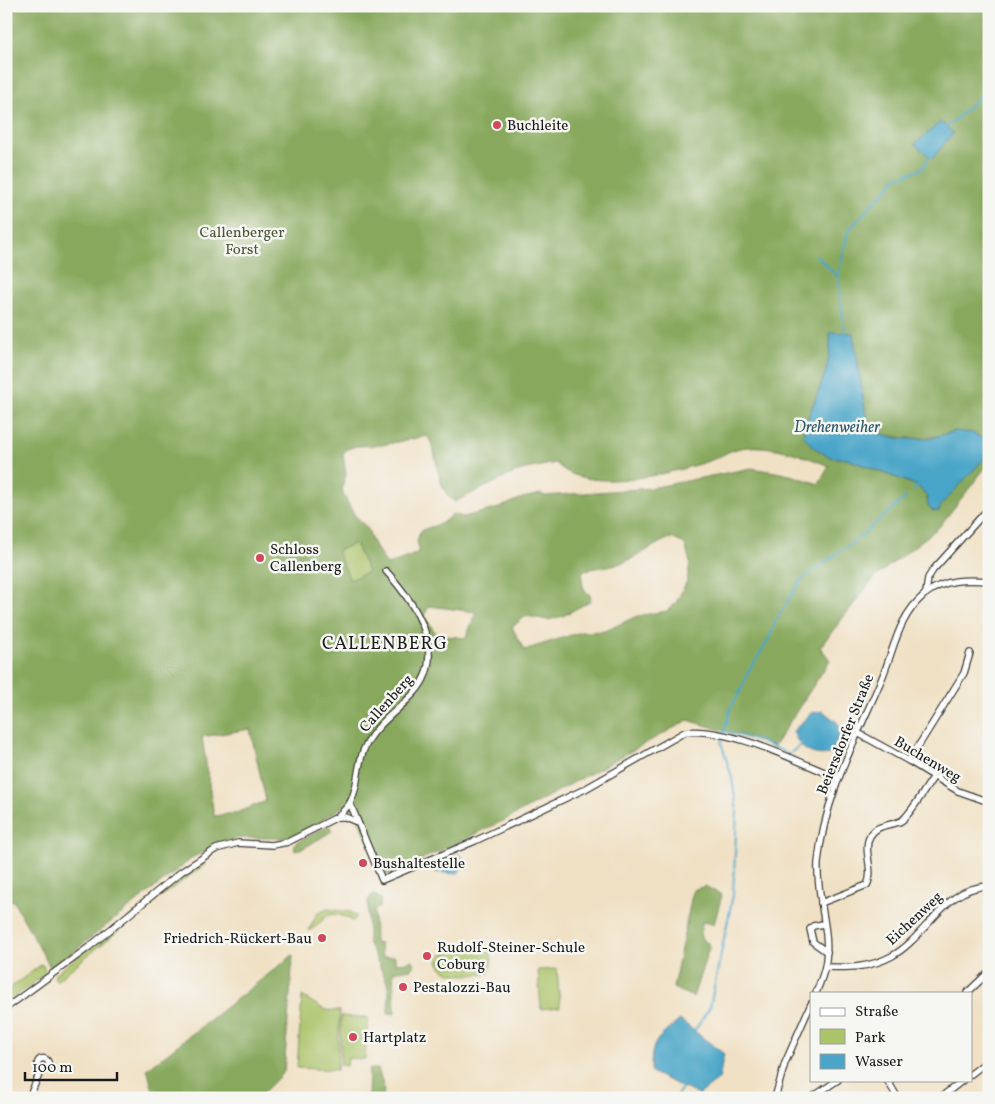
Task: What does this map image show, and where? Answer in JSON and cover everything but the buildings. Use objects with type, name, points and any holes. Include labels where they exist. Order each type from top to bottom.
[{"type":"street","points":[[989,508],[933,570],[926,586],[926,593],[951,580],[989,581]]},
{"type":"street","name":"Callenberg","points":[[350,803],[366,744],[419,686],[428,668],[430,655],[427,641],[415,610],[386,572]]},
{"type":"street","name":"Beiersdorfer Straße","points":[[816,992],[825,967],[827,952],[818,876],[822,837],[838,778],[856,732],[880,683],[897,632],[915,604],[926,593]]},
{"type":"street","points":[[909,761],[964,672],[970,653]]},
{"type":"street","points":[[350,803],[356,822],[382,880],[475,841],[585,789],[685,732],[696,731],[728,737],[784,755],[838,778]]},
{"type":"street","name":"Buchenweg","points":[[856,732],[909,761],[933,778],[958,792],[989,802]]},
{"type":"street","points":[[821,903],[867,885],[870,876],[868,852],[870,837],[879,827],[903,819],[933,778]]},
{"type":"street","points":[[337,818],[350,803]]},
{"type":"street","points":[[6,1008],[89,947],[181,872],[216,849],[238,843],[272,845],[288,842],[337,818],[345,817],[356,822]]},
{"type":"street","name":"Eichenweg","points":[[825,967],[865,967],[892,956],[910,944],[948,902],[963,891],[977,886],[989,886]]},
{"type":"street","points":[[823,924],[813,926],[810,929],[813,942],[827,952]]},
{"type":"street","points":[[968,992],[989,972]]},
{"type":"street","points":[[775,1098],[785,1063],[810,1006]]},
{"type":"street","points":[[972,1073],[989,1060]]},
{"type":"street","points":[[29,1098],[41,1070]]},
{"type":"street","points":[[811,1098],[835,1082]]},
{"type":"street","points":[[888,1082],[898,1098]]},
{"type":"street","points":[[940,1098],[960,1082]]},
{"type":"street","points":[[6,1096],[14,1098]]},
{"type":"green space","name":"Callenberger Forst","points":[[6,6],[989,6],[989,105],[978,123],[989,131],[989,463],[939,527],[875,577],[820,647],[830,660],[774,746],[688,720],[505,820],[388,875],[381,871],[354,809],[345,805],[310,828],[285,838],[236,838],[195,856],[51,969],[13,900],[6,905]],"holes":[[[830,333],[853,333],[867,422],[874,432],[895,437],[924,438],[955,431],[939,511],[933,511],[928,505],[927,497],[918,486],[847,459],[830,457],[803,435],[825,373],[830,347]],[[427,436],[431,442],[443,486],[454,502],[521,470],[556,463],[569,473],[587,478],[607,480],[630,479],[652,476],[693,466],[737,449],[758,447],[790,452],[829,466],[819,484],[787,474],[751,468],[651,488],[545,496],[541,494],[522,498],[499,508],[464,517],[452,514],[439,525],[420,532],[417,541],[419,549],[416,554],[387,565],[372,541],[368,529],[354,514],[343,494],[342,487],[346,474],[343,454],[347,449],[356,446],[382,445]],[[671,538],[685,544],[690,563],[687,581],[676,603],[667,611],[637,616],[605,631],[581,632],[524,650],[512,627],[526,616],[548,620],[563,616],[590,601],[591,596],[583,585],[583,571],[623,562]],[[355,543],[368,572],[350,580],[337,551]],[[429,606],[476,612],[466,638],[437,635],[424,616]],[[250,729],[266,801],[236,813],[214,816],[202,737]]]},
{"type":"green space","points":[[355,543],[368,572],[350,580],[337,551]]},
{"type":"green space","points":[[329,825],[332,831],[304,848],[295,850],[294,844]]},
{"type":"green space","points":[[204,861],[206,864],[163,895],[56,981],[54,979],[55,974]]},
{"type":"green space","points":[[705,886],[722,895],[714,924],[702,922],[701,938],[710,945],[693,997],[673,988],[693,890]]},
{"type":"green space","points":[[373,894],[381,899],[380,907],[374,910],[375,943],[380,944],[382,957],[395,956],[395,963],[409,962],[412,959],[415,964],[411,969],[393,972],[395,1014],[388,1013],[389,986],[368,942],[368,900]]},
{"type":"green space","points":[[327,909],[351,912],[357,917],[353,921],[336,914],[330,915],[308,931],[317,914]]},
{"type":"green space","points":[[489,948],[492,959],[490,972],[486,974],[459,975],[446,971],[438,961],[441,955]]},
{"type":"green space","points":[[293,955],[284,1072],[258,1098],[155,1098],[147,1069]]},
{"type":"green space","points":[[42,964],[46,973],[6,1004],[6,991]]},
{"type":"green space","points":[[557,969],[560,1007],[541,1009],[538,970]]},
{"type":"green space","points":[[302,996],[325,1010],[340,1011],[337,1070],[297,1068]]},
{"type":"green space","name":"Hartplatz","points":[[341,1016],[368,1018],[365,1059],[348,1058],[347,1066],[340,1065]]},
{"type":"green space","points":[[369,1069],[378,1069],[384,1088],[383,1098],[368,1098]]},
{"type":"water","points":[[939,123],[942,123],[953,133],[932,159],[915,144]]},
{"type":"water","name":"Drehenweiher","points":[[830,332],[853,333],[867,422],[874,432],[902,439],[932,438],[955,431],[973,433],[986,440],[988,449],[984,459],[941,505],[939,511],[933,511],[928,505],[927,497],[918,486],[847,459],[830,457],[813,447],[803,435],[825,373],[830,347]]},
{"type":"water","points":[[823,711],[838,723],[839,735],[831,754],[824,755],[807,751],[799,743],[793,731],[811,713]]},
{"type":"water","points":[[459,854],[464,859],[463,867],[457,874],[435,872],[438,862]]},
{"type":"water","points":[[680,1020],[724,1054],[719,1079],[699,1095],[651,1072],[652,1053],[656,1042]]},
{"type":"waterway","points":[[947,127],[989,88]]},
{"type":"waterway","points":[[845,332],[838,277],[848,231],[896,178],[923,168],[928,158]]},
{"type":"waterway","points":[[816,255],[838,277]]},
{"type":"waterway","points":[[913,490],[918,486]]},
{"type":"waterway","points":[[695,1030],[710,1007],[733,895],[737,811],[732,778],[721,742],[731,707],[742,688],[748,672],[768,641],[776,620],[801,580],[856,540],[906,497]]},
{"type":"waterway","points":[[725,731],[761,742],[789,754],[801,745]]},
{"type":"waterway","points":[[675,1098],[682,1088]]},
{"type":"place","name":"Buchleite","points":[[497,125]]},
{"type":"place","name":"Schloss Callenberg","points":[[260,558]]},
{"type":"place","name":"Bushaltestelle","points":[[363,863]]},
{"type":"place","name":"Friedrich-Rückert-Bau","points":[[322,938]]},
{"type":"place","name":"Rudolf-Steiner-Schule Coburg","points":[[427,956]]},
{"type":"place","name":"Pestalozzi-Bau","points":[[403,987]]},
{"type":"place","name":"Hartplatz","points":[[353,1037]]},
{"type":"district","name":"CALLENBERG","points":[[385,643]]}]
